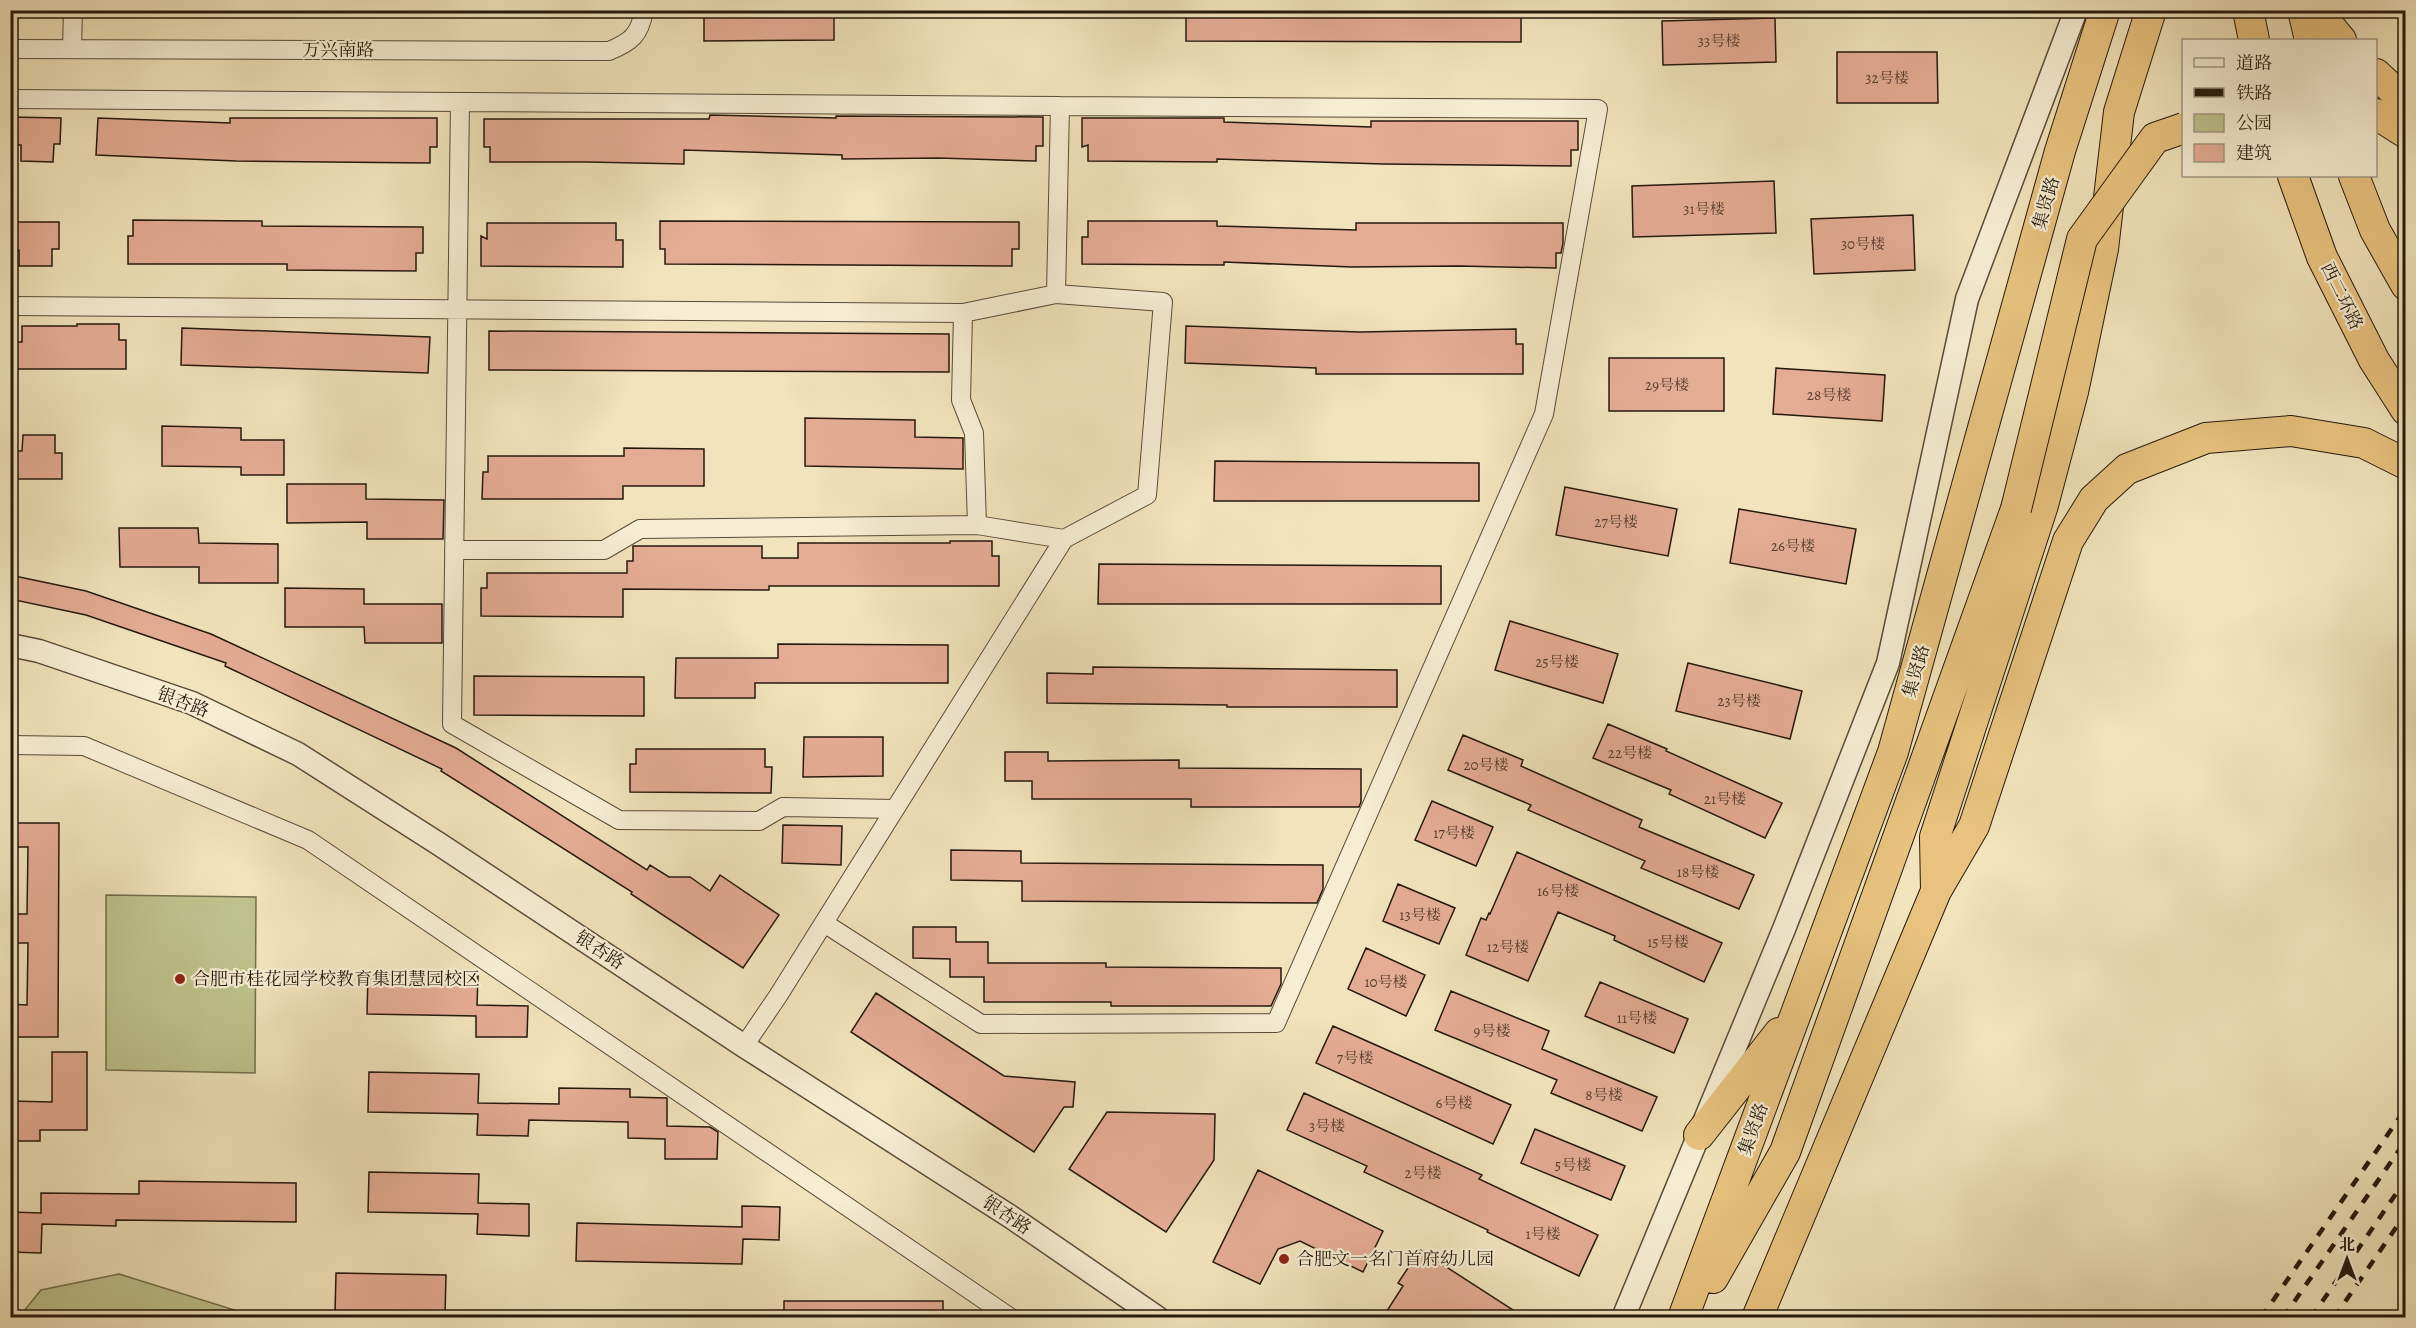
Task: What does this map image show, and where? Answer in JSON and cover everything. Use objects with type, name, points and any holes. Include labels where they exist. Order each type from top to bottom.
[{"type":"highway","name":"集贤路","points":[[1683,1317],[1893,752],[2060,151],[2105,10]]},
{"type":"highway","points":[[1690,1317],[1785,1152],[2073,392],[2103,249],[2119,112],[2151,10]]},
{"type":"highway","points":[[2248,10],[2253,39]]},
{"type":"highway","points":[[2303,10],[2310,39]]},
{"type":"highway","points":[[2316,10],[2340,39]]},
{"type":"highway","points":[[2377,75],[2406,102]]},
{"type":"highway","points":[[2377,115],[2406,133]]},
{"type":"highway","points":[[1936,891],[1935,837],[2030,507],[2082,239],[2155,138],[2182,129]]},
{"type":"highway","name":"西二环路","points":[[2294,177],[2322,257],[2374,360],[2406,410]]},
{"type":"highway","points":[[2354,177],[2375,230],[2406,285]]},
{"type":"highway","points":[[1757,1317],[1936,891],[1974,826],[2068,541],[2094,499],[2127,469],[2206,438],[2291,430],[2364,443],[2406,464]]},
{"type":"highway","points":[[1699,1135],[1797,1009]]},
{"type":"street","points":[[72,49],[73,10]]},
{"type":"street","name":"万兴南路","points":[[10,49],[609,51],[629,42],[638,31],[644,10]]},
{"type":"street","points":[[1623,1317],[1784,929],[1888,663],[1967,298],[2076,10]]},
{"type":"street","points":[[10,99],[1598,109],[1544,414],[1276,1023],[981,1024],[824,923]]},
{"type":"street","points":[[460,102],[452,724],[619,820],[759,821],[783,807],[895,809]]},
{"type":"street","points":[[1056,294],[1060,106]]},
{"type":"street","points":[[10,306],[963,313],[1056,294],[1163,302],[1147,495],[1064,539],[824,923],[744,1046]]},
{"type":"street","points":[[963,313],[961,400],[974,433],[977,525]]},
{"type":"street","points":[[454,550],[604,550],[640,529],[977,525],[1064,539]]},
{"type":"street","name":"银杏路","points":[[10,645],[39,651],[192,703],[298,754],[448,850],[744,1046],[1011,1217],[1158,1317]]},
{"type":"street","points":[[10,745],[84,746],[308,840],[1011,1317]]},
{"type":"green space","points":[[106,895],[256,897],[255,1073],[106,1070]]},
{"type":"green space","points":[[119,1274],[257,1317],[19,1317],[41,1290]]},
{"type":"building","points":[[704,10],[834,10],[834,40],[704,41]]},
{"type":"building","points":[[1186,10],[1521,10],[1521,42],[1186,41]]},
{"type":"building","points":[[1775,18],[1776,62],[1663,65],[1662,21]]},
{"type":"building","points":[[1837,52],[1937,52],[1938,103],[1837,103]]},
{"type":"building","points":[[710,115],[836,118],[836,116],[1043,117],[1043,146],[1036,146],[1036,161],[939,158],[842,159],[842,155],[684,150],[684,164],[490,162],[490,147],[484,147],[484,119],[709,119]]},
{"type":"building","points":[[10,117],[61,118],[60,144],[54,144],[53,162],[21,161],[21,145],[10,145]]},
{"type":"building","points":[[98,118],[230,123],[230,118],[437,118],[437,147],[430,147],[430,163],[236,161],[96,155]]},
{"type":"building","points":[[1082,118],[1224,118],[1224,122],[1371,127],[1371,121],[1578,121],[1578,150],[1571,150],[1571,166],[1217,159],[1217,162],[1088,161],[1088,145],[1082,147]]},
{"type":"building","points":[[1774,181],[1776,233],[1633,237],[1632,186]]},
{"type":"building","points":[[1913,215],[1915,270],[1814,274],[1811,219]]},
{"type":"building","points":[[133,220],[262,221],[262,226],[423,227],[423,253],[416,253],[416,271],[287,270],[287,264],[128,264],[128,236],[133,236]]},
{"type":"building","points":[[660,221],[1019,222],[1019,249],[1012,249],[1012,266],[665,264],[665,249],[660,249]]},
{"type":"building","points":[[1088,221],[1217,221],[1217,226],[1356,230],[1356,223],[1563,223],[1563,243],[1561,253],[1556,253],[1556,268],[1352,267],[1224,262],[1224,265],[1082,264],[1082,237],[1088,237]]},
{"type":"building","points":[[10,222],[59,222],[59,249],[52,249],[52,266],[19,266],[19,250],[10,250]]},
{"type":"building","points":[[487,223],[616,223],[616,240],[623,240],[623,267],[481,266],[481,236],[487,239]]},
{"type":"building","points":[[77,324],[119,324],[119,340],[126,340],[126,369],[10,369],[10,342],[22,342],[22,326],[77,326]]},
{"type":"building","points":[[1186,326],[1360,332],[1516,329],[1516,344],[1523,344],[1523,374],[1316,374],[1316,368],[1185,363]]},
{"type":"building","points":[[182,328],[430,337],[428,373],[181,365]]},
{"type":"building","points":[[489,331],[949,334],[949,372],[489,370]]},
{"type":"building","points":[[1609,358],[1724,358],[1724,411],[1609,411]]},
{"type":"building","points":[[1776,368],[1885,375],[1882,421],[1773,414]]},
{"type":"building","points":[[805,418],[915,420],[915,437],[963,438],[963,469],[805,466]]},
{"type":"building","points":[[162,426],[241,428],[241,440],[284,440],[284,475],[241,475],[241,467],[162,466]]},
{"type":"building","points":[[23,435],[55,435],[55,453],[62,453],[62,479],[10,479],[10,451],[22,451]]},
{"type":"building","points":[[624,448],[704,449],[704,486],[623,486],[623,499],[482,499],[483,472],[488,472],[488,456],[624,456]]},
{"type":"building","points":[[1215,461],[1479,463],[1479,501],[1214,501]]},
{"type":"building","points":[[287,484],[366,484],[366,499],[444,500],[443,539],[367,539],[367,522],[287,523]]},
{"type":"building","points":[[1565,487],[1677,509],[1668,556],[1556,535]]},
{"type":"building","points":[[1739,509],[1856,529],[1846,584],[1730,563]]},
{"type":"building","points":[[119,528],[198,528],[199,543],[278,544],[278,583],[199,583],[199,567],[120,567]]},
{"type":"building","points":[[950,541],[992,541],[992,556],[999,556],[999,586],[769,586],[769,590],[623,589],[623,617],[481,616],[481,588],[487,588],[487,573],[627,573],[627,561],[633,561],[633,546],[762,546],[762,558],[798,558],[798,543],[950,543]]},
{"type":"building","points":[[1099,564],[1441,566],[1441,604],[1098,604]]},
{"type":"building","points":[[10,575],[86,591],[211,634],[456,748],[647,870],[650,865],[669,877],[690,877],[710,891],[720,875],[779,915],[743,968],[631,894],[632,892],[441,771],[442,769],[225,666],[226,663],[86,615],[10,599]]},
{"type":"building","points":[[285,588],[364,589],[364,604],[442,604],[442,643],[365,643],[364,627],[285,627]]},
{"type":"building","points":[[1510,621],[1618,654],[1603,703],[1495,670]]},
{"type":"building","points":[[778,644],[948,645],[948,683],[755,683],[755,698],[675,698],[676,658],[778,658]]},
{"type":"building","points":[[1688,663],[1802,691],[1790,739],[1676,711]]},
{"type":"building","points":[[1093,667],[1397,670],[1397,707],[1227,707],[1227,705],[1047,703],[1047,673],[1093,674]]},
{"type":"building","points":[[474,676],[644,677],[644,716],[474,715]]},
{"type":"building","points":[[1608,724],[1782,803],[1765,838],[1669,794],[1671,790],[1593,758]]},
{"type":"building","points":[[1463,735],[1523,760],[1521,766],[1642,820],[1639,827],[1754,875],[1739,909],[1641,868],[1645,861],[1528,810],[1531,805],[1448,770]]},
{"type":"building","points":[[804,737],[883,737],[883,776],[803,777]]},
{"type":"building","points":[[636,749],[765,749],[765,767],[772,767],[771,793],[630,792],[630,764],[636,764]]},
{"type":"building","points":[[1005,752],[1048,752],[1048,761],[1179,760],[1179,768],[1361,769],[1361,802],[1359,807],[1191,807],[1191,799],[1032,799],[1032,781],[1005,781]]},
{"type":"building","points":[[1432,801],[1493,827],[1476,866],[1415,840]]},
{"type":"building","points":[[10,823],[59,823],[58,1037],[10,1037],[10,1004],[27,1005],[28,943],[10,943],[10,914],[27,914],[28,847],[10,847]]},
{"type":"building","points":[[783,825],[842,826],[841,865],[782,863]]},
{"type":"building","points":[[951,850],[1021,851],[1021,863],[1323,865],[1323,889],[1317,903],[1022,901],[1022,881],[951,880]]},
{"type":"building","points":[[1517,852],[1722,943],[1704,982],[1614,940],[1615,936],[1558,912],[1528,981],[1466,955],[1481,918],[1486,920],[1490,914]]},
{"type":"building","points":[[1398,884],[1455,908],[1439,944],[1383,921]]},
{"type":"building","points":[[913,927],[956,927],[956,942],[988,942],[988,963],[1106,963],[1106,967],[1281,968],[1281,984],[1271,1006],[1111,1006],[1111,1002],[984,1002],[984,977],[950,977],[950,959],[913,958]]},
{"type":"building","points":[[1366,948],[1425,975],[1406,1016],[1348,989]]},
{"type":"building","points":[[368,974],[478,976],[477,1005],[528,1006],[527,1037],[476,1037],[476,1016],[367,1014]]},
{"type":"building","points":[[1600,982],[1688,1019],[1674,1053],[1585,1016]]},
{"type":"building","points":[[1451,991],[1549,1031],[1542,1049],[1657,1097],[1642,1131],[1551,1093],[1557,1080],[1435,1030]]},
{"type":"building","points":[[876,993],[1004,1076],[1075,1082],[1073,1107],[1064,1107],[1034,1152],[851,1032]]},
{"type":"building","points":[[1333,1026],[1511,1105],[1493,1144],[1316,1063]]},
{"type":"building","points":[[52,1052],[87,1052],[87,1130],[40,1130],[40,1141],[10,1141],[10,1101],[52,1102]]},
{"type":"building","points":[[369,1072],[479,1074],[478,1103],[559,1104],[559,1088],[630,1089],[630,1097],[667,1098],[667,1126],[710,1127],[718,1132],[717,1159],[665,1159],[665,1139],[628,1138],[628,1122],[529,1120],[528,1136],[477,1135],[478,1114],[368,1112]]},
{"type":"building","points":[[1304,1093],[1482,1175],[1479,1179],[1598,1235],[1579,1276],[1364,1172],[1367,1166],[1287,1130]]},
{"type":"building","points":[[1107,1112],[1215,1114],[1214,1160],[1166,1232],[1069,1169]]},
{"type":"building","points":[[1535,1129],[1625,1166],[1611,1200],[1521,1163]]},
{"type":"building","points":[[1258,1170],[1383,1231],[1363,1272],[1300,1241],[1278,1249],[1260,1284],[1213,1262]]},
{"type":"building","points":[[369,1172],[479,1174],[478,1203],[529,1204],[529,1236],[477,1234],[478,1214],[368,1212]]},
{"type":"building","points":[[139,1181],[296,1183],[296,1222],[116,1220],[116,1226],[42,1224],[41,1253],[10,1252],[10,1212],[41,1213],[41,1193],[139,1194]]},
{"type":"building","points":[[742,1206],[780,1207],[779,1240],[743,1239],[742,1264],[576,1261],[577,1223],[742,1227]]},
{"type":"building","points":[[1420,1250],[1524,1317],[1383,1317],[1403,1286],[1398,1283]]},
{"type":"building","points":[[336,1273],[446,1275],[445,1315],[335,1313]]},
{"type":"building","points":[[784,1301],[943,1301],[943,1317],[784,1317]]},
{"type":"railway","points":[[2261,1318],[2406,1108]]},
{"type":"railway","points":[[2283,1318],[2406,1140]]},
{"type":"railway","points":[[2311,1318],[2406,1179]]},
{"type":"railway","points":[[2334,1318],[2406,1213]]},
{"type":"place","name":"合肥市桂花园学校教育集团慧园校区","points":[[180,979]]},
{"type":"place","name":"合肥文一名门首府幼儿园","points":[[1284,1259]]}]
